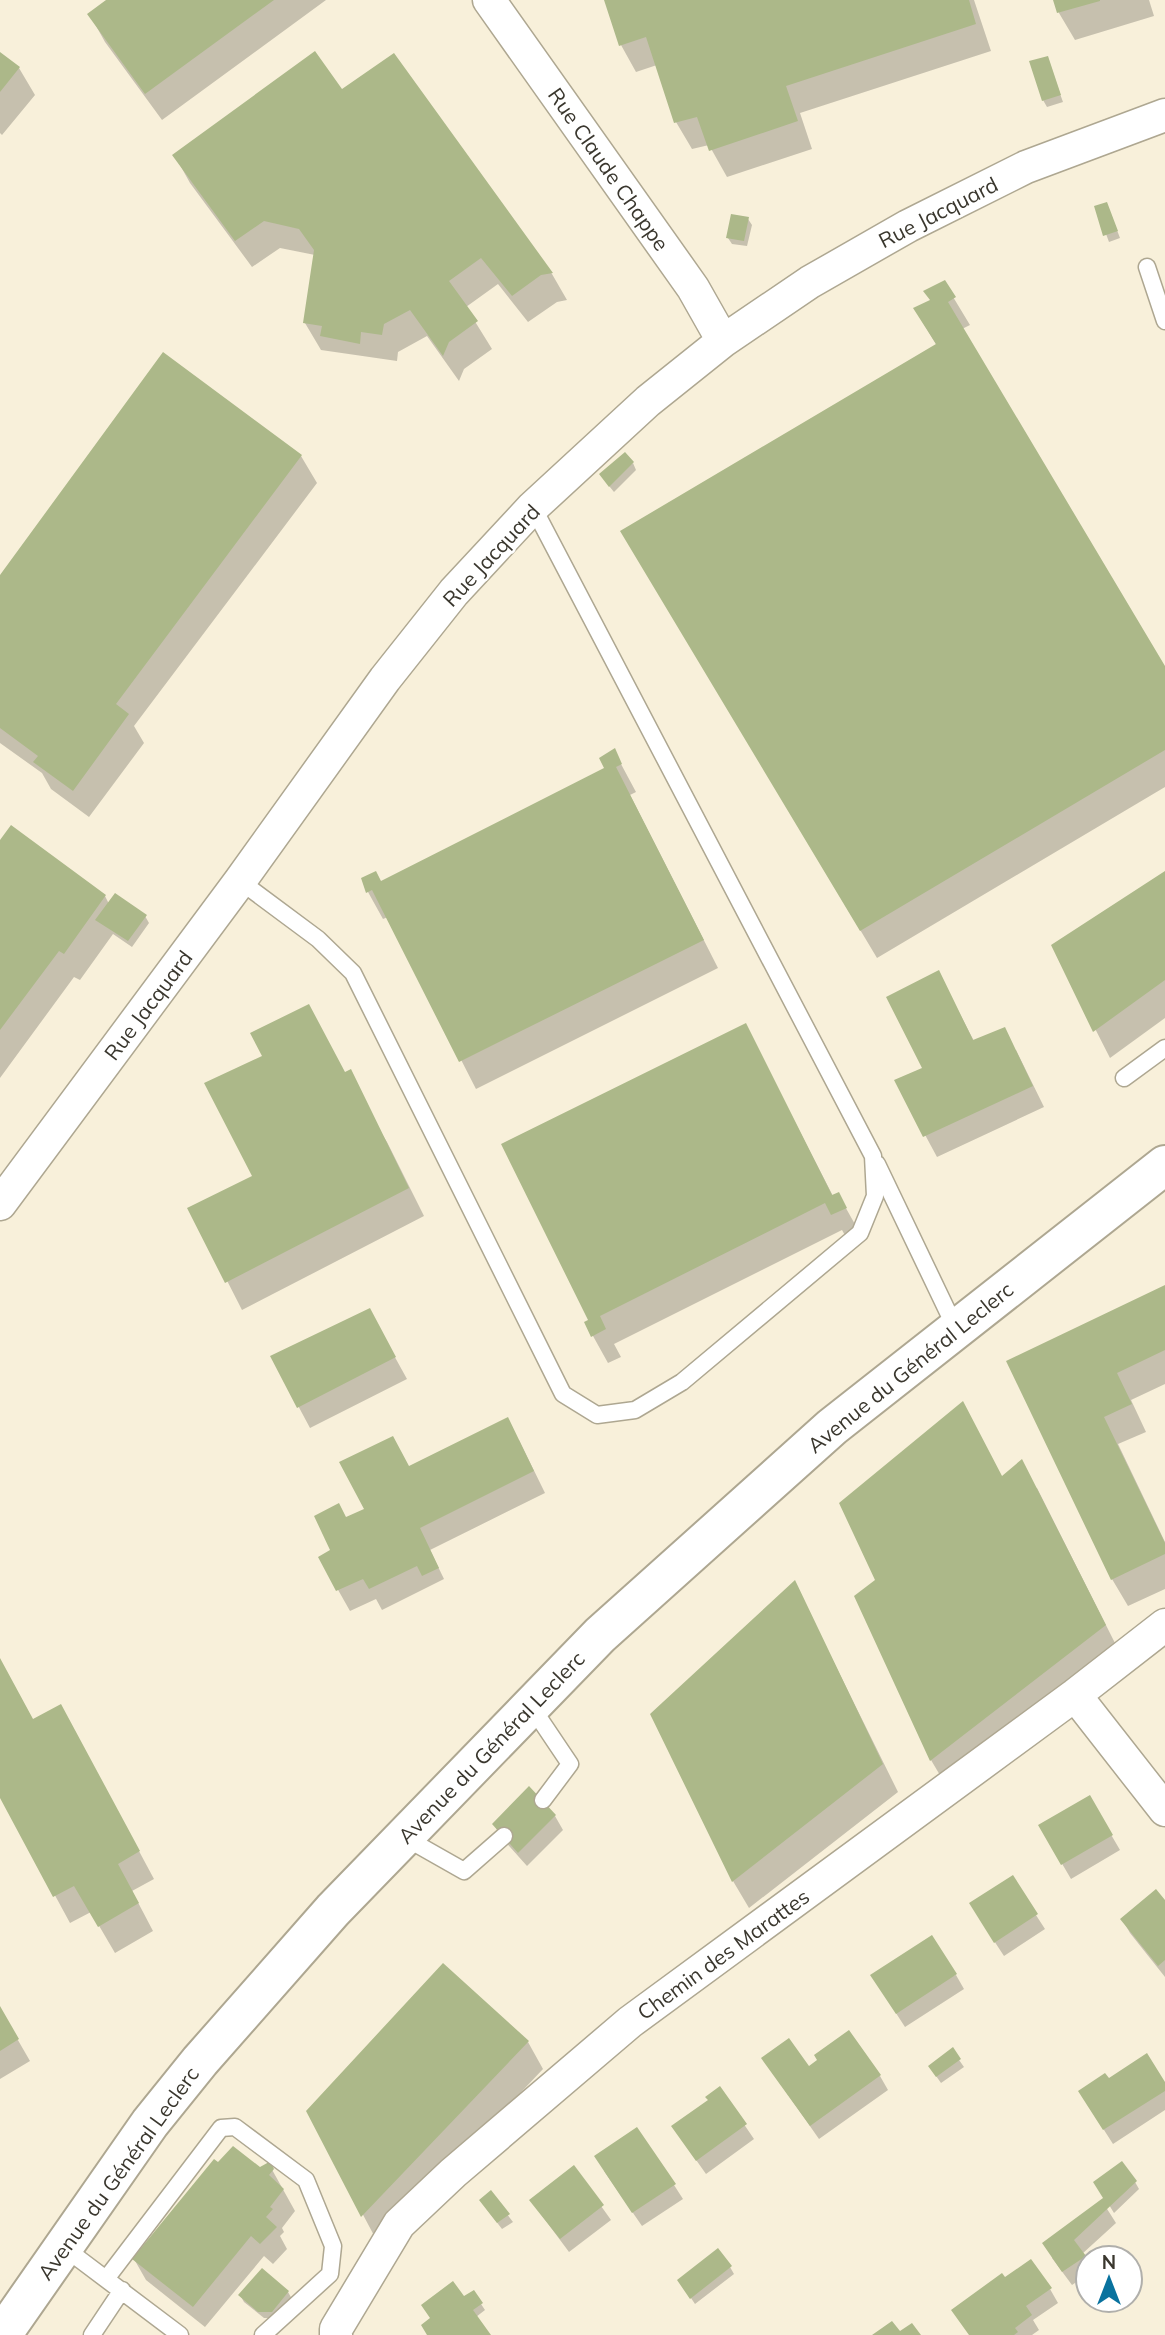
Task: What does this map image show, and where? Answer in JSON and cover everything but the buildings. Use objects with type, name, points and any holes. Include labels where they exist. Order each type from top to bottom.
[{"type":"main road","name":"Avenue du Général Leclerc","points":[[2,2335],[150,2123],[200,2061],[333,1909],[600,1635],[832,1427],[1165,1165]]},
{"type":"main road","name":"Avenue du Général Leclerc","points":[[1066,1243],[1165,1181]]},
{"type":"street","name":"Rue Claude Chappe","points":[[489,0],[693,288],[723,341]]},
{"type":"street","name":"Rue Jacquard","points":[[0,1204],[240,881],[385,679],[454,592],[533,507],[648,401],[723,341],[810,282],[908,226],[1026,167],[1165,115]]},
{"type":"street","name":"Chemin des Marattes","points":[[335,2335],[336,2329],[399,2224],[453,2173],[630,2021],[1075,1695],[1165,1625]]},
{"type":"street","points":[[1075,1695],[1165,1810]]},
{"type":"lane","points":[[1147,267],[1165,321]]},
{"type":"lane","points":[[533,507],[873,1156],[957,1329]]},
{"type":"lane","points":[[240,881],[318,939],[353,973],[563,1394],[597,1415],[635,1410],[682,1382],[860,1233],[875,1196],[873,1156]]},
{"type":"lane","points":[[1124,1078],[1165,1048]]},
{"type":"lane","points":[[531,1706],[570,1765],[543,1800]]},
{"type":"lane","points":[[404,1837],[464,1871],[503,1836]]},
{"type":"lane","points":[[106,2278],[221,2128],[235,2127],[306,2180],[333,2246],[330,2274],[263,2335]]},
{"type":"lane","points":[[62,2246],[180,2335]]},
{"type":"lane","points":[[92,2335],[122,2290]]}]
